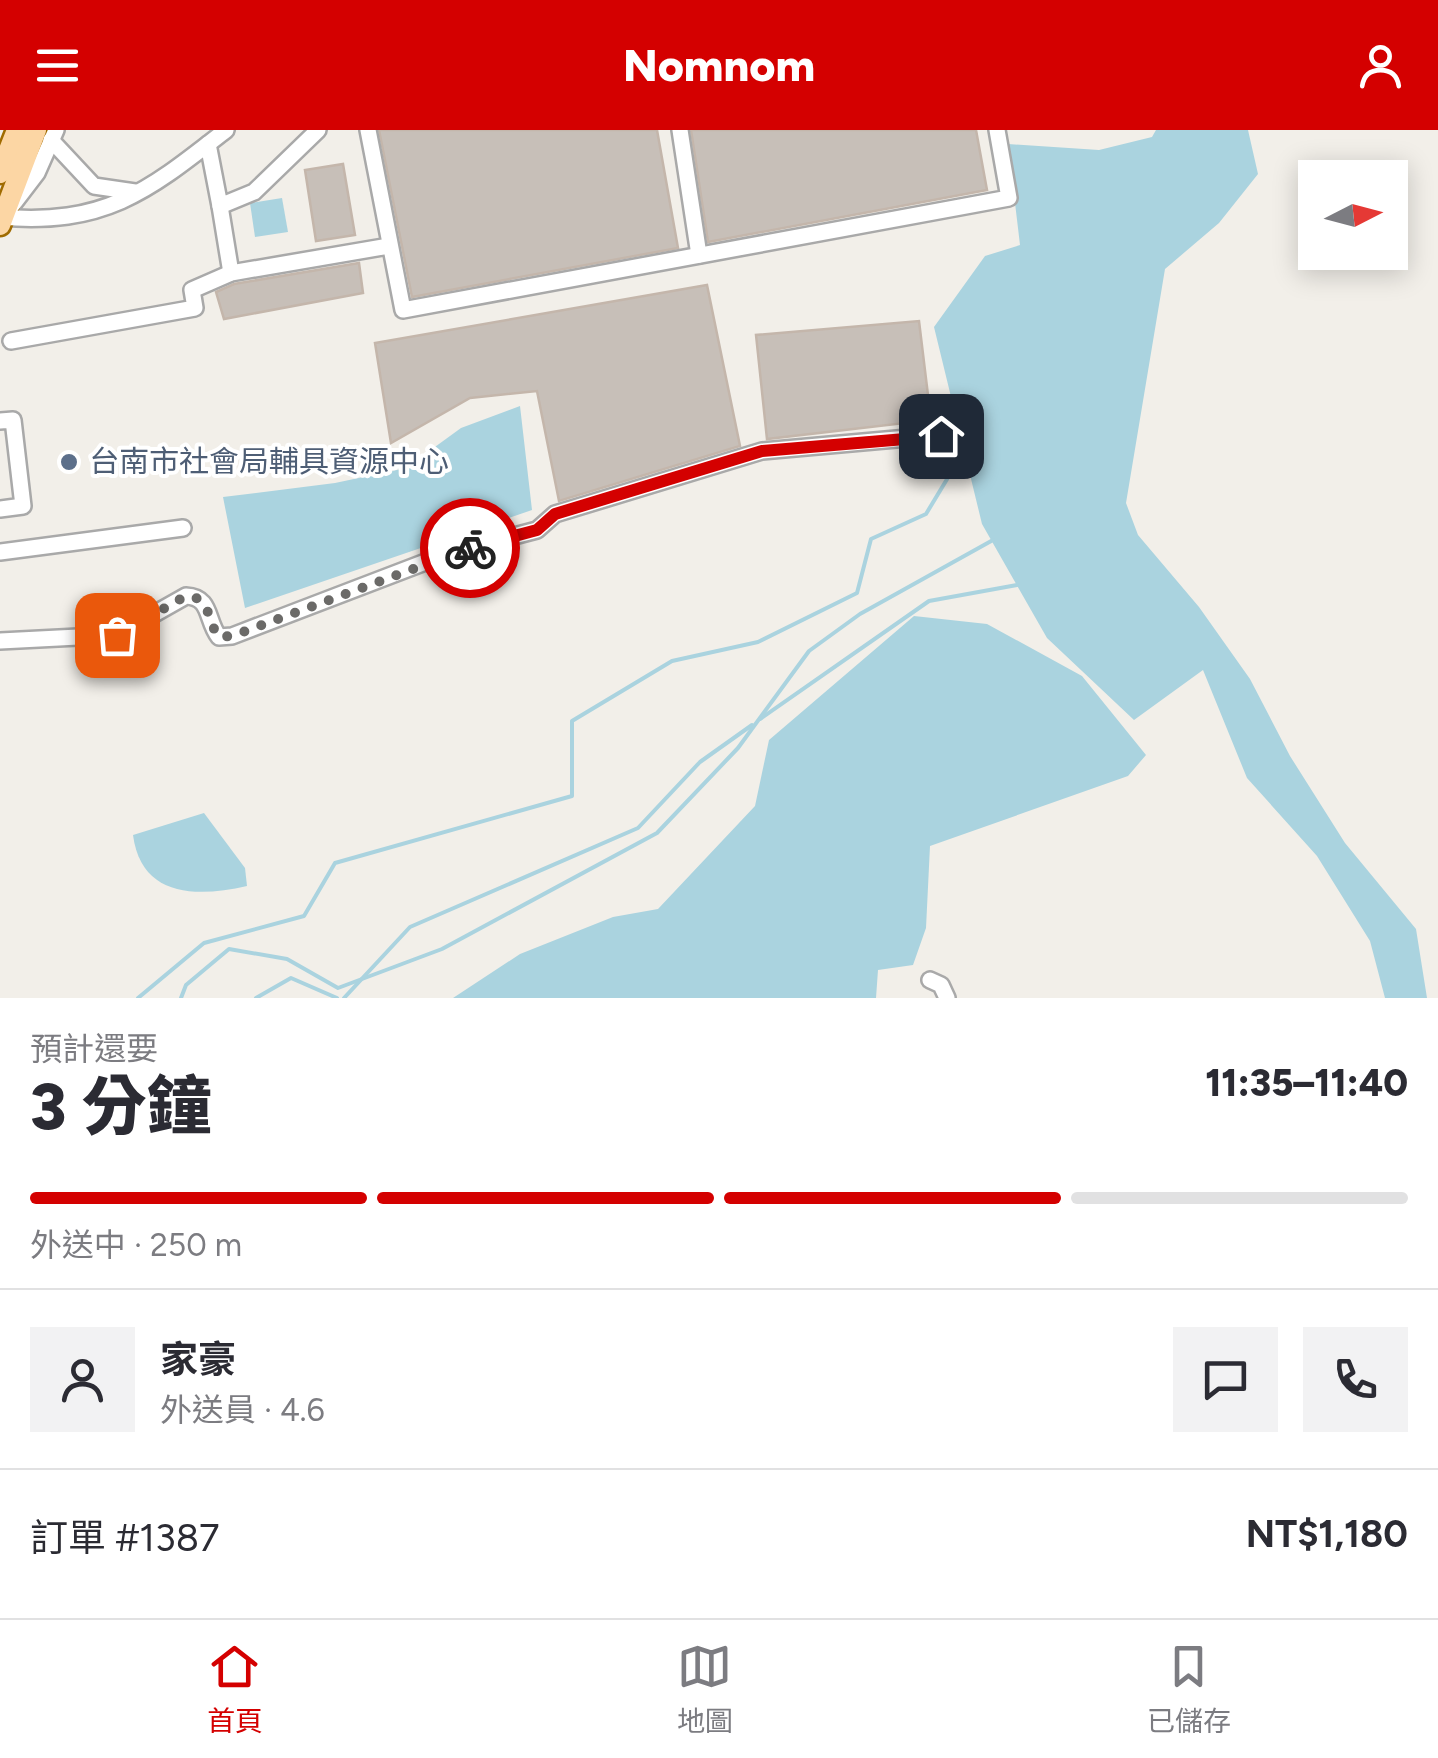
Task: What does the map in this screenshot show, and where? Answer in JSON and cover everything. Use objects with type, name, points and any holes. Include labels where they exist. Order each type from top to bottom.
[{"type":"main road","points":[[0,174],[16,130]]},
{"type":"main road","points":[[1,220],[48,134]]},
{"type":"street","points":[[1,220],[54,217],[110,206],[144,192],[226,130]]},
{"type":"street","points":[[220,206],[254,192],[318,130]]},
{"type":"street","points":[[368,130],[402,310],[1008,198],[997,130]]},
{"type":"street","points":[[680,130],[699,255]]},
{"type":"street","points":[[48,134],[94,186],[144,192]]},
{"type":"street","points":[[208,144],[230,273]]},
{"type":"street","points":[[12,341],[195,308],[192,290],[230,273],[389,246]]},
{"type":"street","points":[[0,422],[13,420],[23,506],[0,509]]},
{"type":"street","points":[[0,640],[117,635],[186,596],[196,596],[206,605],[219,637],[232,636],[448,553],[537,530],[555,514],[762,451],[941,436]]},
{"type":"street","points":[[0,552],[183,528]]},
{"type":"street","points":[[930,980],[941,985],[947,998]]},
{"type":"water","points":[[1156,130],[1248,130],[1258,174],[1219,223],[1165,269],[1126,503],[1138,535],[1199,607],[1250,679],[1290,756],[1345,843],[1416,929],[1427,998],[1385,998],[1370,941],[1317,856],[1247,778],[1203,670],[1134,720],[1047,638],[982,524],[934,327],[985,256],[1020,245],[1008,144],[1099,150],[1152,137]]},
{"type":"water","points":[[282,198],[288,232],[255,237],[250,203]]},
{"type":"water","points":[[520,406],[532,510],[245,608],[223,497],[335,483],[406,468],[461,428]]},
{"type":"water","points":[[914,616],[987,624],[1082,676],[1146,755],[1128,776],[930,846],[926,928],[913,965],[878,970],[876,998],[453,998],[520,954],[613,917],[658,909],[755,806],[769,740]]},
{"type":"water","points":[[204,813],[245,868],[247,886],[208,892],[173,888],[147,870],[138,855],[133,835]]},
{"type":"building","points":[[379,130],[657,130],[678,248],[412,297]]},
{"type":"building","points":[[691,130],[976,130],[987,190],[708,242]]},
{"type":"building","points":[[343,164],[355,235],[316,241],[305,170]]},
{"type":"building","points":[[359,263],[363,293],[224,319],[216,292],[234,284]]},
{"type":"building","points":[[707,285],[740,446],[559,501],[537,391],[470,398],[391,443],[375,343]]},
{"type":"building","points":[[919,321],[931,420],[767,439],[756,335]]},
{"type":"waterway","points":[[138,998],[204,943],[304,916],[335,863],[572,796],[572,721],[672,661],[758,642],[857,593],[871,539],[926,514],[964,451]]},
{"type":"waterway","points":[[181,998],[186,985],[229,949],[287,959],[338,988],[442,949],[657,833],[738,748],[809,651],[860,614],[993,540]]},
{"type":"waterway","points":[[760,719],[929,601],[1017,585]]},
{"type":"waterway","points":[[344,998],[410,927],[638,828],[700,762],[752,725]]},
{"type":"waterway","points":[[256,998],[291,978],[337,998]]},
{"type":"way so far","points":[[117,635],[166,604],[196,596],[206,605],[219,637],[232,636],[470,548]]},
{"type":"place","name":"台南市社會局輔具資源中心","points":[[69,462]]},
{"type":"route","points":[[470,548],[537,530],[555,514],[762,451],[941,436]]}]
